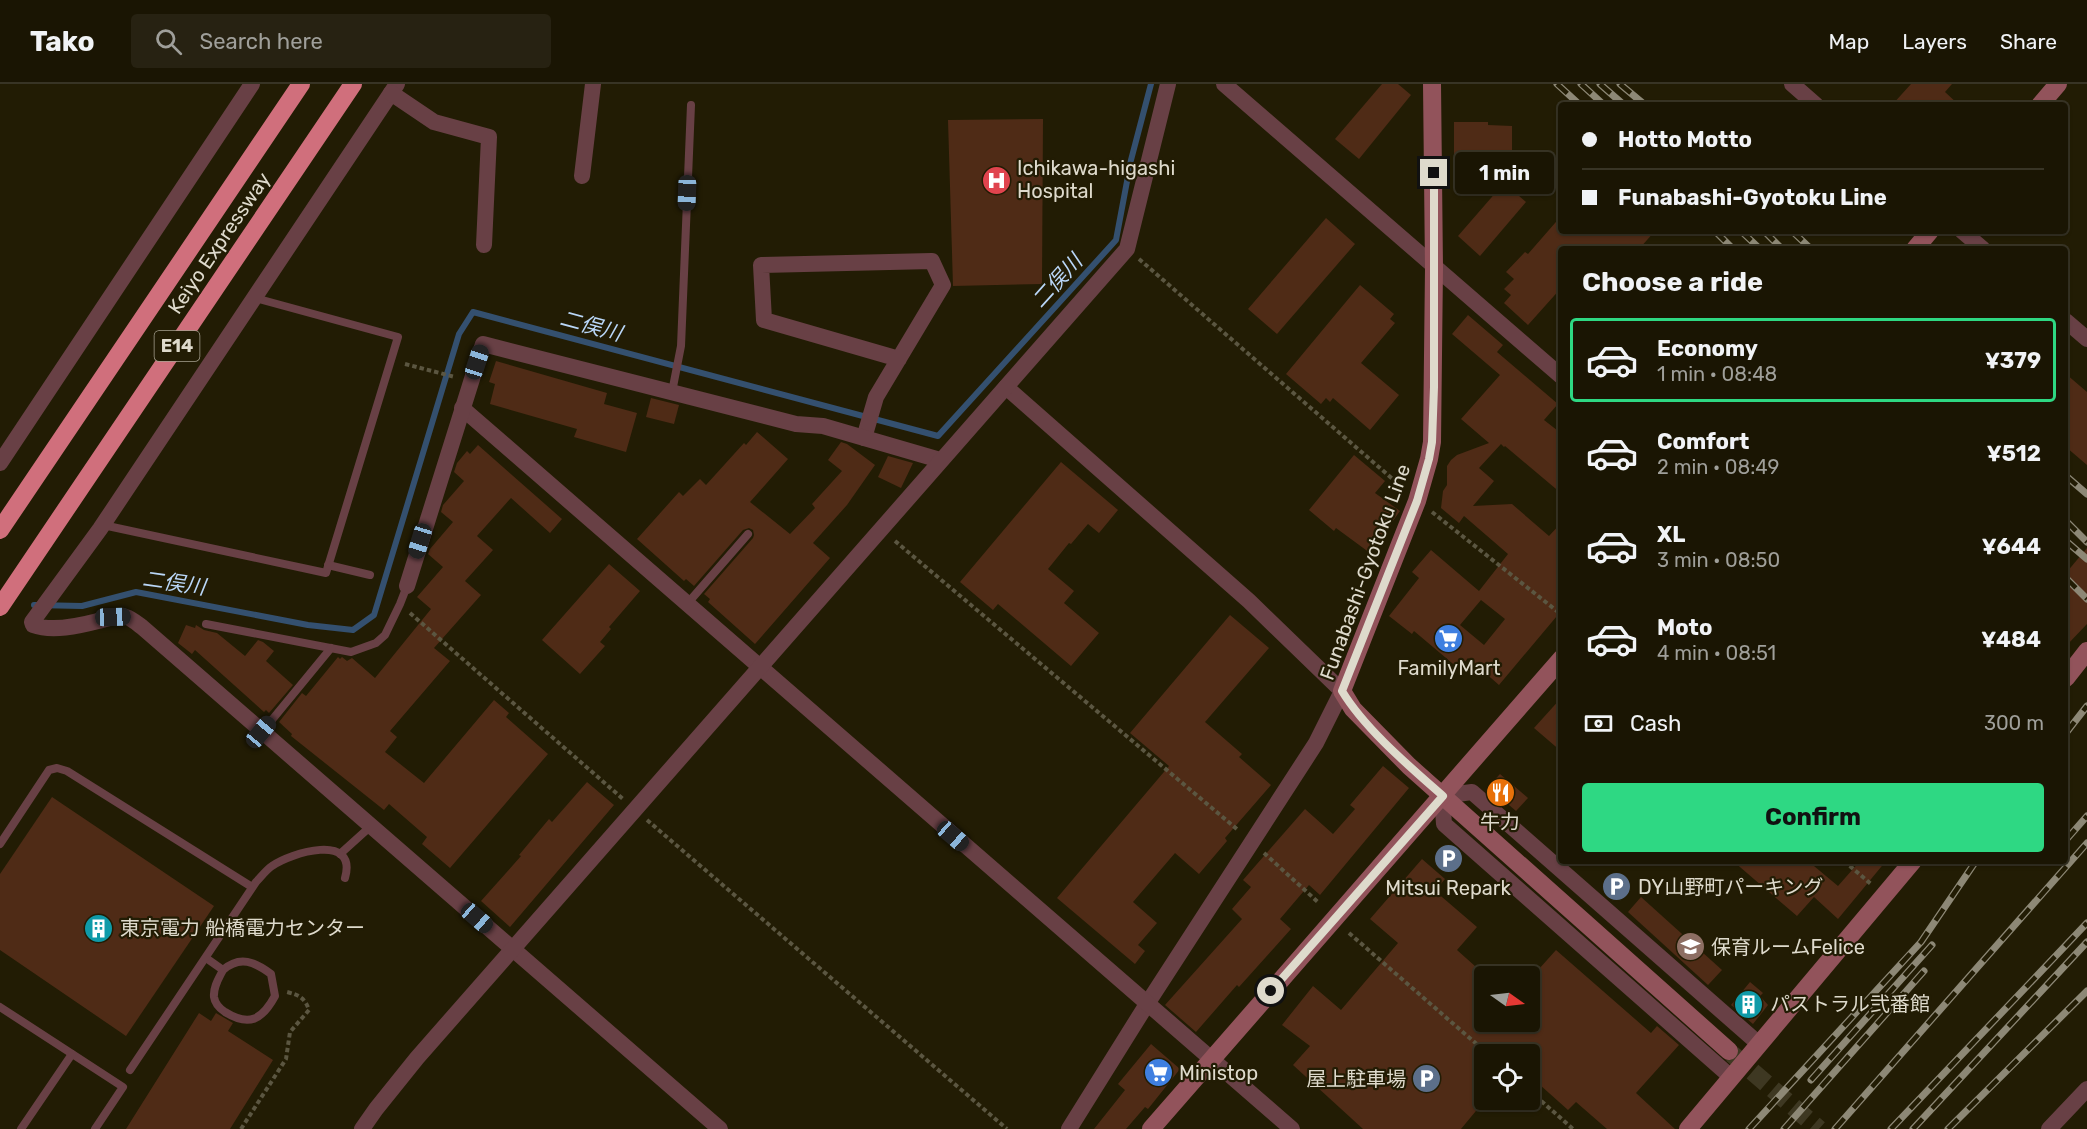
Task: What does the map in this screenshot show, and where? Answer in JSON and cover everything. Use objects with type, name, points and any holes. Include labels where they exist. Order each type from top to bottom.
[{"type":"highway","name":"Keiyo Expressway","points":[[0,530],[300,84]]},
{"type":"highway","name":"Keiyo Expressway","points":[[0,607],[354,84]]},
{"type":"main road","name":"Funabashi-Gyotoku Line","points":[[1432,84],[1434,268],[1432,442],[1417,501],[1342,691],[1353,709],[1409,766],[1729,1051]]},
{"type":"main road","points":[[2043,102],[2058,84]]},
{"type":"main road","points":[[1918,246],[1928,234]]},
{"type":"main road","points":[[2068,675],[2087,651]]},
{"type":"main road","points":[[1150,1129],[1558,663]]},
{"type":"main road","points":[[1688,1129],[1910,864]]},
{"type":"street","points":[[0,464],[252,84]]},
{"type":"street","points":[[582,176],[594,84]]},
{"type":"street","points":[[362,1129],[399,1078],[1127,249],[1168,84]]},
{"type":"street","points":[[1224,84],[1558,374]]},
{"type":"street","points":[[1792,84],[1813,102]]},
{"type":"street","points":[[484,245],[489,137],[434,122],[394,88],[102,525],[32,622],[33,625],[48,628],[81,625],[113,617],[126,617],[142,627],[720,1129]]},
{"type":"street","points":[[1966,234],[1980,246]]},
{"type":"street","points":[[864,438],[876,397],[899,359],[943,285],[932,261],[761,265],[764,320],[899,359]]},
{"type":"street","points":[[2068,323],[2087,339]]},
{"type":"street","points":[[406,586],[483,344],[796,424],[823,426],[940,460]]},
{"type":"street","points":[[1006,387],[1249,601],[1342,691],[1316,743],[1069,1129]]},
{"type":"street","points":[[462,408],[1292,1129]]},
{"type":"street","points":[[1731,1077],[1444,824],[1443,796],[1472,792],[1759,1044]]},
{"type":"street","points":[[2049,1129],[2087,1089]]},
{"type":"lane","points":[[672,392],[681,346],[691,105]]},
{"type":"lane","points":[[102,525],[326,573],[399,337],[255,298]]},
{"type":"lane","points":[[687,604],[748,534]]},
{"type":"lane","points":[[328,565],[370,575]]},
{"type":"lane","points":[[206,624],[351,652],[376,643],[390,627],[406,586]]},
{"type":"lane","points":[[261,732],[331,648]]},
{"type":"lane","points":[[0,844],[49,770],[57,768],[76,777],[252,887]]},
{"type":"lane","points":[[340,854],[371,826]]},
{"type":"lane","points":[[130,1070],[252,887],[272,866],[316,849],[327,849],[340,854],[345,860],[347,871],[345,878]]},
{"type":"lane","points":[[206,958],[223,970]]},
{"type":"lane","points":[[241,961],[260,966],[271,974],[275,996],[261,1015],[251,1020],[236,1018],[216,1003],[215,985],[223,970],[231,963],[241,961]]},
{"type":"lane","points":[[0,1007],[123,1087],[95,1129]]},
{"type":"lane","points":[[21,1129],[72,1054]]},
{"type":"path","points":[[1127,249],[1417,501],[1558,612]]},
{"type":"path","points":[[391,360],[434,371]]},
{"type":"path","points":[[880,529],[1252,842],[1319,903]]},
{"type":"path","points":[[400,604],[1007,1129]]},
{"type":"path","points":[[1847,864],[1874,887]]},
{"type":"path","points":[[1350,933],[1477,1044]]},
{"type":"path","points":[[242,1129],[286,1059],[290,1032],[309,1010],[306,1001],[300,996],[274,990]]},
{"type":"path","points":[[1540,1100],[1573,1129]]},
{"type":"building","points":[[1382,84],[1398,84],[1411,95],[1359,159],[1335,139]]},
{"type":"building","points":[[1911,84],[1952,84],[1945,92],[1956,102],[1895,102]]},
{"type":"building","points":[[1043,119],[1042,284],[953,286],[948,120]]},
{"type":"building","points":[[1454,122],[1488,122],[1488,125],[1512,126],[1512,166],[1497,183],[1482,181],[1481,156],[1454,156]]},
{"type":"building","points":[[1504,183],[1526,202],[1480,256],[1458,236]]},
{"type":"building","points":[[1326,218],[1355,244],[1277,334],[1248,309]]},
{"type":"building","points":[[1558,220],[1558,234],[1652,234],[1642,246],[1558,246],[1558,291],[1528,325],[1504,303],[1511,295],[1504,289],[1514,279],[1506,272],[1525,252],[1528,254]]},
{"type":"building","points":[[1360,285],[1394,314],[1390,319],[1395,323],[1361,363],[1399,395],[1370,430],[1333,398],[1330,402],[1326,398],[1321,404],[1286,374]]},
{"type":"building","points":[[1468,315],[1503,345],[1497,352],[1558,404],[1544,420],[1558,431],[1558,491],[1501,444],[1479,468],[1494,481],[1473,506],[1512,504],[1549,536],[1558,526],[1558,615],[1499,685],[1468,658],[1459,669],[1414,631],[1412,634],[1389,616],[1419,578],[1412,572],[1431,550],[1479,591],[1508,554],[1464,516],[1459,523],[1441,508],[1443,491],[1447,485],[1447,466],[1451,460],[1457,455],[1489,443],[1461,419],[1500,375],[1452,334]],"holes":[[[1481,600],[1505,619],[1484,645],[1460,625]]]},
{"type":"building","points":[[496,361],[607,393],[604,404],[637,413],[626,452],[574,437],[577,429],[490,404],[495,384],[489,382]]},
{"type":"building","points":[[2068,376],[2087,392],[2087,465],[2068,449]]},
{"type":"building","points":[[651,398],[679,405],[674,424],[646,417]]},
{"type":"building","points":[[757,432],[788,459],[750,502],[790,534],[815,508],[812,504],[842,471],[828,460],[841,442],[875,465],[847,505],[813,543],[830,558],[755,644],[708,602],[710,599],[704,594],[753,538],[753,530],[749,528],[743,530],[694,586],[686,579],[684,581],[637,539],[679,492],[683,496],[700,479],[706,485]]},
{"type":"building","points":[[478,445],[562,519],[550,533],[511,498],[477,536],[493,550],[465,581],[481,595],[434,648],[450,661],[390,731],[397,737],[385,752],[424,783],[494,700],[509,713],[506,717],[548,754],[450,868],[422,844],[427,837],[389,804],[384,810],[291,736],[292,734],[279,722],[302,693],[306,696],[338,657],[347,661],[352,658],[375,678],[431,609],[417,597],[443,567],[428,554],[453,522],[441,512],[443,505],[464,481],[454,472],[457,463],[467,451],[470,454]]},
{"type":"building","points":[[1354,455],[1385,481],[1375,493],[1400,511],[1370,553],[1336,528],[1334,531],[1309,510]]},
{"type":"building","points":[[888,456],[913,463],[901,488],[878,477]]},
{"type":"building","points":[[1061,462],[1118,510],[1099,533],[1088,524],[1048,569],[1074,591],[1064,603],[1099,633],[1071,666],[998,604],[993,610],[960,582]]},
{"type":"building","points":[[2087,548],[2087,624],[2068,644],[2068,571]]},
{"type":"building","points":[[609,564],[640,591],[609,627],[611,629],[600,642],[605,646],[580,674],[542,640]]},
{"type":"building","points":[[1230,615],[1269,648],[1205,722],[1242,754],[1239,757],[1271,785],[1225,838],[1227,841],[1199,874],[1175,853],[1133,902],[1157,923],[1138,945],[1145,951],[1135,964],[1057,898],[1169,766],[1130,733]]},
{"type":"building","points":[[186,625],[195,628],[196,625],[204,630],[217,633],[245,656],[258,640],[263,642],[274,651],[266,661],[293,685],[269,713],[266,710],[264,712],[195,650],[192,654],[178,643]]},
{"type":"building","points":[[1558,701],[1558,749],[1534,728]]},
{"type":"building","points":[[1383,766],[1409,788],[1320,895],[1309,885],[1280,919],[1291,929],[1196,1032],[1165,1005],[1242,919],[1232,909],[1251,887],[1243,880],[1305,809],[1333,834],[1355,809],[1350,805]]},
{"type":"building","points":[[1500,774],[1528,798],[1516,811],[1488,787]]},
{"type":"building","points":[[587,782],[614,805],[510,927],[481,901],[521,856],[519,855],[549,819],[552,822]]},
{"type":"building","name":"東京電力 船橋電力センター","points":[[52,797],[214,906],[126,1036],[0,950],[0,874]]},
{"type":"building","points":[[1422,859],[1445,879],[1435,891],[1477,927],[1457,950],[1475,966],[1474,1032],[1540,1032],[1540,968],[1556,950],[1651,1033],[1657,1026],[1679,1045],[1636,1093],[1675,1129],[1607,1129],[1576,1102],[1568,1110],[1540,1085],[1540,1044],[1474,1044],[1474,1110],[1477,1110],[1461,1129],[1363,1129],[1293,1065],[1310,1046],[1282,1025],[1313,986],[1341,1010],[1398,943],[1370,919]]},
{"type":"building","points":[[1736,864],[1812,864],[1838,886],[1857,864],[1884,864],[1838,919],[1814,897],[1797,916]]},
{"type":"building","points":[[1641,897],[1722,970],[1708,985],[1628,912]]},
{"type":"building","name":"パストラル弐番館","points":[[1750,982],[1763,993],[1760,996],[1768,1005],[1753,1024],[1731,1005]]},
{"type":"building","points":[[199,1013],[211,1021],[216,1013],[233,1023],[228,1031],[273,1060],[230,1129],[126,1129]]},
{"type":"building","points":[[1151,1044],[1180,1069],[1148,1109],[1145,1107],[1126,1129],[1094,1129],[1125,1090],[1118,1084]]},
{"type":"waterway","name":"二俣川","points":[[34,605],[82,606],[136,592],[308,625],[353,630],[374,615],[459,334],[473,312],[938,436],[1116,240],[1131,160],[1151,84]]},
{"type":"tunnel","points":[[1732,1054],[1819,1129]]},
{"type":"railway","points":[[1557,84],[1577,102]]},
{"type":"railway","points":[[1581,84],[1601,102]]},
{"type":"railway","points":[[1600,84],[1621,102]]},
{"type":"railway","points":[[1620,84],[1641,102]]},
{"type":"railway","points":[[1718,234],[1730,246]]},
{"type":"railway","points":[[1744,234],[1757,246]]},
{"type":"railway","points":[[1767,234],[1779,246]]},
{"type":"railway","points":[[1795,234],[1808,246]]},
{"type":"railway","points":[[2068,478],[2087,494]]},
{"type":"railway","points":[[2068,523],[2087,542]]},
{"type":"railway","points":[[2068,543],[2087,559]]},
{"type":"railway","points":[[2068,580],[2087,599]]},
{"type":"railway","points":[[2068,730],[2087,706]]},
{"type":"railway","points":[[2068,838],[2087,816]]},
{"type":"railway","points":[[1835,1129],[2087,843]]},
{"type":"railway","points":[[1749,1129],[1921,942],[1974,864]]},
{"type":"railway","points":[[1891,1129],[2087,923]]},
{"type":"railway","points":[[1913,1129],[2087,942]]},
{"type":"railway","points":[[1811,1080],[1932,945]]},
{"type":"railway","points":[[1784,1129],[1924,971]]},
{"type":"railway","points":[[1948,1129],[2087,991]]},
{"type":"place","name":"Ichikawa-higashi Hospital","points":[[996,180]]},
{"type":"place","name":"FamilyMart","points":[[1449,638]]},
{"type":"place","name":"牛力","points":[[1500,792]]},
{"type":"place","name":"Mitsui Repark","points":[[1448,858]]},
{"type":"place","name":"DY山野町パーキング","points":[[1617,887]]},
{"type":"place","name":"東京電力 船橋電力センター","points":[[99,928]]},
{"type":"place","name":"保育ルームFelice","points":[[1690,947]]},
{"type":"place","name":"パストラル弐番館","points":[[1749,1004]]},
{"type":"place","name":"Ministop","points":[[1158,1073]]},
{"type":"place","name":"屋上駐車場","points":[[1427,1079]]},
{"type":"route","points":[[1271,991],[1443,796],[1409,766],[1353,709],[1342,691],[1417,501],[1429,459],[1432,442],[1434,387],[1434,173]]}]
